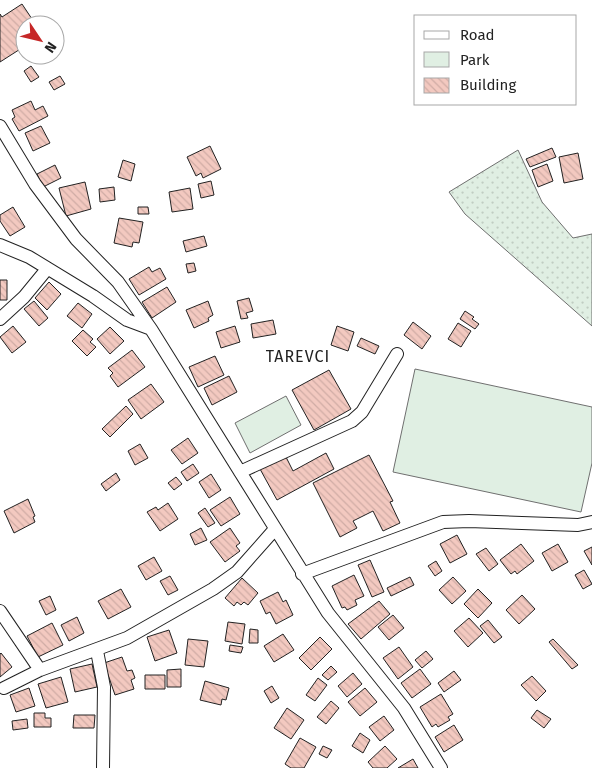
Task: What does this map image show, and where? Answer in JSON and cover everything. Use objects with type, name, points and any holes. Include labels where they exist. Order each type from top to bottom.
[{"type":"street","points":[[0,126],[35,184],[76,239],[118,282],[151,329],[302,574],[328,613],[404,708],[441,768]]},
{"type":"street","points":[[0,245],[29,257],[93,296],[127,320],[151,329]]},
{"type":"street","points":[[0,319],[24,297],[47,269]]},
{"type":"street","points":[[240,472],[352,421],[362,412],[397,354]]},
{"type":"street","points":[[302,574],[443,522],[469,520],[578,525],[592,522]]},
{"type":"street","points":[[4,688],[40,670],[97,651],[128,638],[212,589],[236,572],[275,529]]},
{"type":"street","points":[[0,611],[40,670]]},
{"type":"street","points":[[97,651],[104,687],[103,768]]},
{"type":"green space","points":[[518,150],[542,202],[573,238],[592,234],[592,326],[465,214],[449,192]]},
{"type":"green space","points":[[415,369],[592,407],[592,463],[581,512],[393,472]]},
{"type":"green space","points":[[286,396],[301,425],[250,453],[235,423]]},
{"type":"building","points":[[22,4],[29,15],[15,15],[15,52],[0,62],[0,14],[2,17]]},
{"type":"building","points":[[31,66],[39,77],[31,82],[24,71]]},
{"type":"building","points":[[60,76],[65,84],[54,90],[49,82]]},
{"type":"building","points":[[31,101],[35,110],[43,106],[48,116],[19,131],[12,119],[15,117],[12,110]]},
{"type":"building","points":[[41,126],[50,143],[33,151],[25,133]]},
{"type":"building","points":[[210,146],[221,169],[203,178],[201,173],[196,176],[187,157]]},
{"type":"building","points":[[552,148],[556,157],[530,167],[526,159]]},
{"type":"building","points":[[578,153],[583,179],[564,183],[559,157]]},
{"type":"building","points":[[123,160],[135,164],[131,181],[118,177]]},
{"type":"building","points":[[547,164],[553,181],[538,187],[532,170]]},
{"type":"building","points":[[55,165],[61,178],[43,187],[37,174]]},
{"type":"building","points":[[211,181],[214,195],[201,198],[198,184]]},
{"type":"building","points":[[85,182],[91,209],[66,216],[59,188]]},
{"type":"building","points":[[114,187],[115,200],[100,202],[99,189]]},
{"type":"building","points":[[190,188],[193,209],[172,212],[169,192]]},
{"type":"building","points":[[13,207],[25,227],[10,236],[0,221],[0,215]]},
{"type":"building","points":[[138,207],[148,207],[149,214],[138,214]]},
{"type":"building","points":[[119,218],[143,222],[139,243],[133,242],[132,247],[114,243]]},
{"type":"building","points":[[204,236],[207,246],[186,252],[183,241]]},
{"type":"building","points":[[194,263],[196,271],[188,273],[186,264]]},
{"type":"building","points":[[149,267],[152,272],[160,268],[166,279],[139,295],[129,279]]},
{"type":"building","points":[[0,280],[7,280],[7,300],[0,300]]},
{"type":"building","points":[[49,282],[61,294],[47,310],[35,298]]},
{"type":"building","points":[[167,287],[176,302],[152,318],[142,302]]},
{"type":"building","points":[[249,298],[253,311],[246,313],[248,318],[241,319],[237,301]]},
{"type":"building","points":[[34,301],[48,318],[39,326],[24,309]]},
{"type":"building","points":[[208,301],[213,315],[208,318],[209,321],[194,328],[186,310]]},
{"type":"building","points":[[78,303],[92,314],[82,328],[67,316]]},
{"type":"building","points":[[465,311],[474,317],[472,319],[479,324],[475,329],[460,319]]},
{"type":"building","points":[[273,320],[276,334],[253,338],[251,324]]},
{"type":"building","points":[[413,322],[431,336],[422,349],[404,335]]},
{"type":"building","points":[[458,323],[471,331],[461,347],[448,339]]},
{"type":"building","points":[[13,326],[26,342],[12,353],[0,337]]},
{"type":"building","points":[[235,326],[240,342],[221,348],[216,332]]},
{"type":"building","points":[[337,326],[354,332],[348,351],[331,345]]},
{"type":"building","points":[[110,327],[124,341],[110,354],[97,339]]},
{"type":"building","points":[[83,330],[93,339],[90,342],[96,347],[87,356],[72,341]]},
{"type":"building","points":[[361,338],[379,346],[375,354],[357,346]]},
{"type":"building","points":[[132,350],[145,367],[118,387],[110,376],[113,373],[108,368]]},
{"type":"building","points":[[215,356],[224,375],[198,387],[189,367]]},
{"type":"building","points":[[329,370],[351,409],[314,430],[292,390]]},
{"type":"building","points":[[229,376],[237,392],[212,405],[204,388]]},
{"type":"building","points":[[151,384],[164,402],[141,419],[128,400]]},
{"type":"building","points":[[126,406],[133,414],[110,437],[102,429]]},
{"type":"building","points":[[188,438],[198,453],[182,464],[171,450]]},
{"type":"building","points":[[140,444],[148,458],[135,465],[128,451]]},
{"type":"building","points":[[326,453],[334,469],[277,500],[260,469],[285,455],[293,471]]},
{"type":"building","points":[[369,455],[393,501],[390,502],[400,523],[383,531],[373,511],[353,521],[357,528],[340,537],[313,483]]},
{"type":"building","points":[[193,464],[199,473],[187,481],[181,472]]},
{"type":"building","points":[[116,473],[120,480],[106,491],[101,484]]},
{"type":"building","points":[[211,474],[221,490],[209,498],[199,482]]},
{"type":"building","points":[[176,477],[182,484],[174,490],[168,483]]},
{"type":"building","points":[[230,497],[240,514],[221,526],[210,510]]},
{"type":"building","points":[[28,499],[35,516],[33,517],[35,522],[14,533],[4,511]]},
{"type":"building","points":[[168,503],[178,519],[160,531],[147,512],[156,507],[158,510]]},
{"type":"building","points":[[205,508],[215,523],[208,527],[198,513]]},
{"type":"building","points":[[201,528],[207,540],[195,545],[190,534]]},
{"type":"building","points":[[230,528],[240,543],[236,546],[240,551],[225,562],[210,542]]},
{"type":"building","points":[[457,535],[467,554],[450,563],[440,544]]},
{"type":"building","points":[[521,544],[534,561],[517,574],[515,571],[511,574],[500,560]]},
{"type":"building","points":[[558,544],[568,562],[552,571],[542,553]]},
{"type":"building","points":[[592,547],[592,565],[584,551]]},
{"type":"building","points":[[486,548],[498,564],[489,571],[476,554]]},
{"type":"building","points":[[154,557],[162,571],[146,580],[138,566]]},
{"type":"building","points":[[370,560],[384,592],[372,597],[358,565]]},
{"type":"building","points":[[436,561],[442,571],[435,576],[428,566]]},
{"type":"building","points":[[584,570],[592,584],[583,589],[575,575]]},
{"type":"building","points":[[354,575],[364,596],[355,600],[357,605],[347,610],[345,607],[342,608],[332,586]]},
{"type":"building","points":[[170,576],[178,590],[168,595],[160,581]]},
{"type":"building","points":[[410,577],[414,585],[391,596],[387,588]]},
{"type":"building","points":[[453,577],[466,591],[452,604],[439,590]]},
{"type":"building","points":[[242,578],[258,593],[248,605],[244,602],[241,605],[237,602],[234,606],[225,598]]},
{"type":"building","points":[[121,589],[131,607],[108,619],[98,601]]},
{"type":"building","points":[[478,589],[492,603],[478,618],[464,604]]},
{"type":"building","points":[[278,592],[283,602],[286,600],[293,615],[276,624],[270,612],[266,614],[260,601]]},
{"type":"building","points":[[522,595],[535,609],[519,624],[506,610]]},
{"type":"building","points":[[50,596],[56,610],[46,615],[39,601]]},
{"type":"building","points":[[379,601],[390,614],[361,639],[348,624]]},
{"type":"building","points":[[393,615],[404,628],[389,640],[378,627]]},
{"type":"building","points":[[77,617],[84,633],[69,641],[61,625]]},
{"type":"building","points":[[469,618],[483,633],[468,647],[454,631]]},
{"type":"building","points":[[488,620],[502,637],[494,643],[480,626]]},
{"type":"building","points":[[228,622],[245,624],[242,644],[225,641]]},
{"type":"building","points":[[52,623],[63,645],[38,657],[27,636]]},
{"type":"building","points":[[250,629],[258,630],[258,643],[249,643]]},
{"type":"building","points":[[169,630],[177,653],[155,661],[147,637]]},
{"type":"building","points":[[283,634],[294,650],[274,662],[264,646]]},
{"type":"building","points":[[320,637],[332,649],[311,670],[299,658]]},
{"type":"building","points":[[188,639],[208,641],[204,667],[185,665]]},
{"type":"building","points":[[553,639],[578,665],[572,669],[549,642]]},
{"type":"building","points":[[230,645],[243,647],[241,653],[229,651]]},
{"type":"building","points":[[399,647],[413,667],[398,679],[383,658]]},
{"type":"building","points":[[426,651],[433,659],[422,668],[415,660]]},
{"type":"building","points":[[0,654],[12,667],[0,677]]},
{"type":"building","points":[[122,657],[127,671],[132,670],[135,678],[131,680],[134,689],[115,695],[104,663]]},
{"type":"building","points":[[92,664],[97,687],[75,692],[70,669]]},
{"type":"building","points":[[331,666],[337,672],[328,680],[322,675]]},
{"type":"building","points":[[181,669],[181,687],[167,687],[167,670]]},
{"type":"building","points":[[420,669],[431,684],[412,698],[401,683]]},
{"type":"building","points":[[454,671],[461,680],[444,692],[438,683]]},
{"type":"building","points":[[353,673],[362,684],[347,697],[338,686]]},
{"type":"building","points":[[145,675],[165,675],[165,689],[145,689]]},
{"type":"building","points":[[532,676],[546,691],[536,701],[521,685]]},
{"type":"building","points":[[61,677],[68,702],[46,708],[38,684]]},
{"type":"building","points":[[318,678],[327,685],[315,701],[306,695]]},
{"type":"building","points":[[205,681],[229,688],[226,700],[222,699],[221,705],[200,700]]},
{"type":"building","points":[[272,686],[279,698],[271,703],[264,691]]},
{"type":"building","points":[[29,688],[35,706],[16,712],[10,695]]},
{"type":"building","points":[[365,688],[377,702],[360,716],[348,702]]},
{"type":"building","points":[[441,694],[453,714],[448,717],[450,720],[438,727],[436,724],[432,727],[420,707]]},
{"type":"building","points":[[331,701],[339,708],[326,724],[317,717]]},
{"type":"building","points":[[287,708],[304,720],[291,739],[274,728]]},
{"type":"building","points":[[537,710],[551,719],[544,728],[531,718]]},
{"type":"building","points":[[34,713],[45,713],[45,718],[51,718],[51,727],[34,727]]},
{"type":"building","points":[[74,715],[95,715],[94,728],[73,728]]},
{"type":"building","points":[[384,716],[394,730],[380,741],[369,727]]},
{"type":"building","points":[[27,719],[28,728],[13,730],[12,721]]},
{"type":"building","points":[[454,725],[463,740],[444,752],[435,737]]},
{"type":"building","points":[[360,733],[370,740],[363,753],[352,746]]},
{"type":"building","points":[[300,738],[316,747],[304,768],[291,768],[285,764]]},
{"type":"building","points":[[323,746],[332,750],[327,758],[319,754]]},
{"type":"building","points":[[385,746],[397,759],[387,768],[373,768],[368,762]]},
{"type":"building","points":[[413,759],[418,768],[398,768]]},
{"type":"district","name":"TAREVCI","points":[[298,356]]}]
